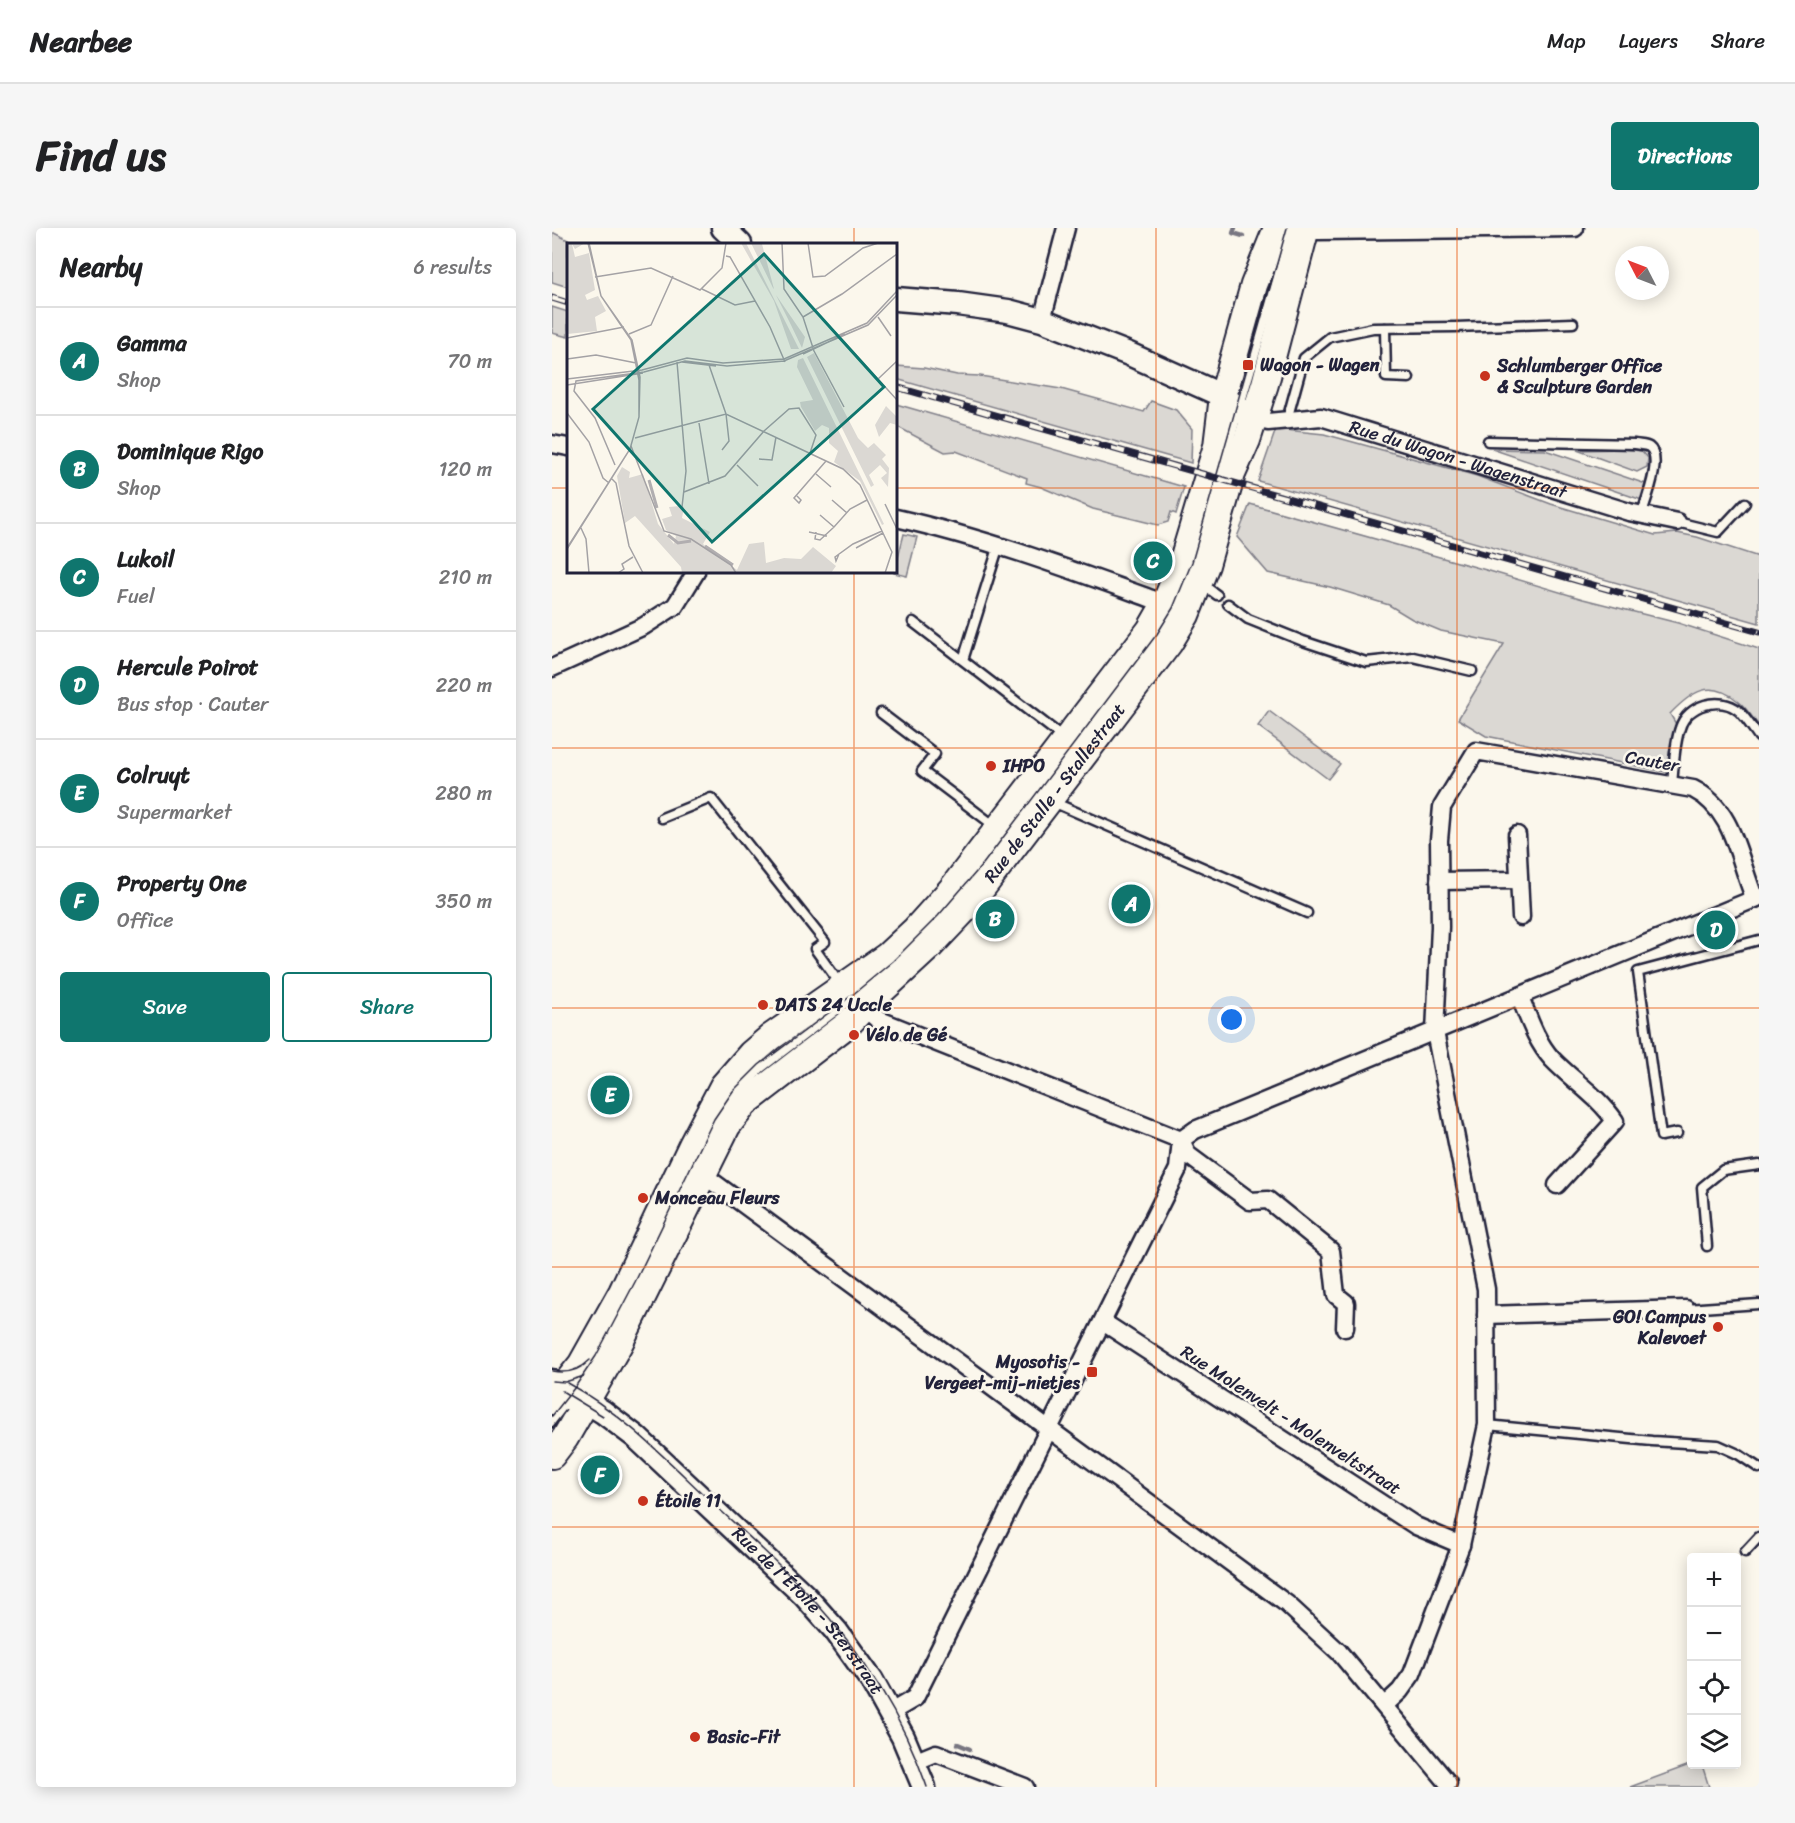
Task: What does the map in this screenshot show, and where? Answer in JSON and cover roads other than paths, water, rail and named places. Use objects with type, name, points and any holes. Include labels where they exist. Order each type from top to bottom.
[{"type":"main road","name":"Rue de Stalle - Stallestraat","points":[[552,1455],[568,1392],[581,1365],[696,1163],[745,1103],[848,1024],[853,998],[887,956],[915,930],[951,890],[1135,651],[1175,610],[1202,571],[1232,474],[1254,285],[1277,228]]},
{"type":"main road","name":"Rue de Stalle - Stallestraat","points":[[1202,571],[1216,446],[1238,408],[1265,384],[1306,228]]},
{"type":"main road","name":"Rue de Stalle - Stallestraat","points":[[696,1163],[723,1086],[751,1054],[771,1037],[853,998],[923,952],[969,904],[1154,665],[1175,610]]},
{"type":"street","points":[[723,228],[739,243]]},
{"type":"street","points":[[1042,320],[1066,228]]},
{"type":"street","points":[[1306,228],[1318,231],[1575,228]]},
{"type":"street","points":[[897,299],[1013,312],[1042,320],[1129,354],[1238,408]]},
{"type":"street","name":"Rue du Wagon - Wagenstraat","points":[[1238,408],[1263,422],[1321,417],[1641,516],[1677,522]]},
{"type":"street","points":[[552,444],[567,447]]},
{"type":"street","points":[[897,518],[999,544],[1175,610]]},
{"type":"street","points":[[552,668],[644,626],[675,606],[695,573]]},
{"type":"street","name":"Cauter","points":[[1439,882],[1442,807],[1476,750],[1693,789],[1704,795],[1722,812],[1757,898]]},
{"type":"street","points":[[1517,835],[1521,917]]},
{"type":"street","points":[[1385,1705],[1412,1674],[1461,1545],[1487,1425],[1484,1278],[1435,1032],[1440,927],[1439,882],[1518,880]]},
{"type":"street","points":[[1181,1140],[1196,1130],[1757,898]]},
{"type":"street","points":[[1520,997],[1536,1037],[1551,1058],[1606,1108],[1615,1121],[1557,1185]]},
{"type":"street","points":[[853,998],[877,1019],[1181,1140],[1188,1155],[1250,1201],[1268,1200],[1331,1251],[1336,1295],[1346,1303],[1345,1328]]},
{"type":"street","points":[[891,1712],[915,1698],[1178,1169],[1181,1140]]},
{"type":"street","points":[[696,1163],[1050,1430],[1287,1605],[1339,1652],[1448,1783]]},
{"type":"street","points":[[1486,1315],[1686,1309]]},
{"type":"street","name":"Rue Molenvelt - Molenveltstraat","points":[[1103,1322],[1416,1526],[1461,1545]]},
{"type":"street","name":"Rue de l'Étoile - Sterstraat","points":[[568,1392],[621,1424],[656,1454],[805,1596],[850,1650],[891,1712],[924,1787]]},
{"type":"street","points":[[914,1762],[936,1753],[1025,1787]]},
{"type":"lane","name":"Rue de Stalle - Stallestraat","points":[[1227,452],[1292,228]]},
{"type":"lane","points":[[1287,420],[1304,358],[1330,337],[1373,328],[1573,323]]},
{"type":"lane","points":[[1384,328],[1386,377],[1410,378]]},
{"type":"lane","points":[[1488,441],[1636,442],[1648,446],[1652,449],[1655,460],[1652,481],[1641,516]]},
{"type":"lane","points":[[1677,522],[1719,529],[1745,503]]},
{"type":"lane","points":[[963,660],[999,544]]},
{"type":"lane","points":[[1228,604],[1248,619],[1303,641],[1366,662],[1413,657],[1472,671]]},
{"type":"lane","points":[[914,622],[1066,741]]},
{"type":"lane","points":[[1672,784],[1681,725],[1690,713],[1705,704],[1718,703],[1738,710],[1759,737]]},
{"type":"lane","points":[[881,713],[935,754],[922,771],[999,829]]},
{"type":"lane","points":[[662,818],[711,798],[825,942],[815,949],[853,998]]},
{"type":"lane","points":[[1050,800],[1307,914]]},
{"type":"lane","points":[[1677,1133],[1661,1136],[1638,972],[1759,940]]},
{"type":"lane","name":"Rue de Stalle - Stallestraat","points":[[717,1121],[736,1094],[761,1068],[878,978]]},
{"type":"lane","points":[[1707,1246],[1702,1187],[1723,1170],[1759,1165]]},
{"type":"lane","points":[[1686,1309],[1759,1304]]},
{"type":"lane","name":"Rue de Stalle - Stallestraat","points":[[552,1422],[568,1392]]},
{"type":"lane","points":[[1487,1425],[1652,1441],[1718,1444],[1759,1468]]},
{"type":"lane","points":[[1745,1552],[1759,1537]]},
{"type":"waterway","points":[[1235,228],[1233,233],[1243,236]]},
{"type":"waterway","points":[[958,1744],[970,1749]]},
{"type":"tram line","points":[[552,1416],[596,1356],[635,1282],[714,1119],[733,1091],[759,1065],[851,996],[893,961],[938,916],[983,864],[1157,634],[1173,608],[1192,562],[1287,228]]},
{"type":"tram line","points":[[552,1371],[573,1370],[590,1360]]},
{"type":"tram line","points":[[552,1381],[565,1382],[584,1376]]},
{"type":"tram line","points":[[567,1383],[622,1420],[656,1449],[771,1557],[828,1616],[863,1661],[892,1709],[917,1760],[927,1787]]},
{"type":"tram line","points":[[562,1391],[603,1416]]},
{"type":"tram line","points":[[552,1428],[566,1410]]},
{"type":"railway","points":[[552,298],[567,303]]},
{"type":"railway","points":[[897,387],[1759,632]]},
{"type":"place","name":"Wagon - Wagen","points":[[1248,365]]},
{"type":"place","name":"Schlumberger Office & Sculpture Garden","points":[[1485,376]]},
{"type":"place","name":"Lukoil","points":[[1153,561]]},
{"type":"place","name":"IHPO","points":[[991,766]]},
{"type":"place","name":"Gamma","points":[[1131,904]]},
{"type":"place","name":"Dominique Rigo","points":[[995,919]]},
{"type":"place","name":"Hercule Poirot","points":[[1716,930]]},
{"type":"place","name":"DATS 24 Uccle","points":[[763,1005]]},
{"type":"place","name":"Vélo de Gé","points":[[854,1035]]},
{"type":"place","name":"Colruyt","points":[[610,1095]]},
{"type":"place","name":"Monceau Fleurs","points":[[643,1198]]},
{"type":"place","name":"GO! Campus Kalevoet","points":[[1718,1327]]},
{"type":"place","name":"Myosotis - Vergeet-mij-nietjes","points":[[1092,1372]]},
{"type":"place","name":"Property One","points":[[600,1475]]},
{"type":"place","name":"Étoile 11","points":[[643,1501]]},
{"type":"place","name":"Basic-Fit","points":[[695,1737]]}]
